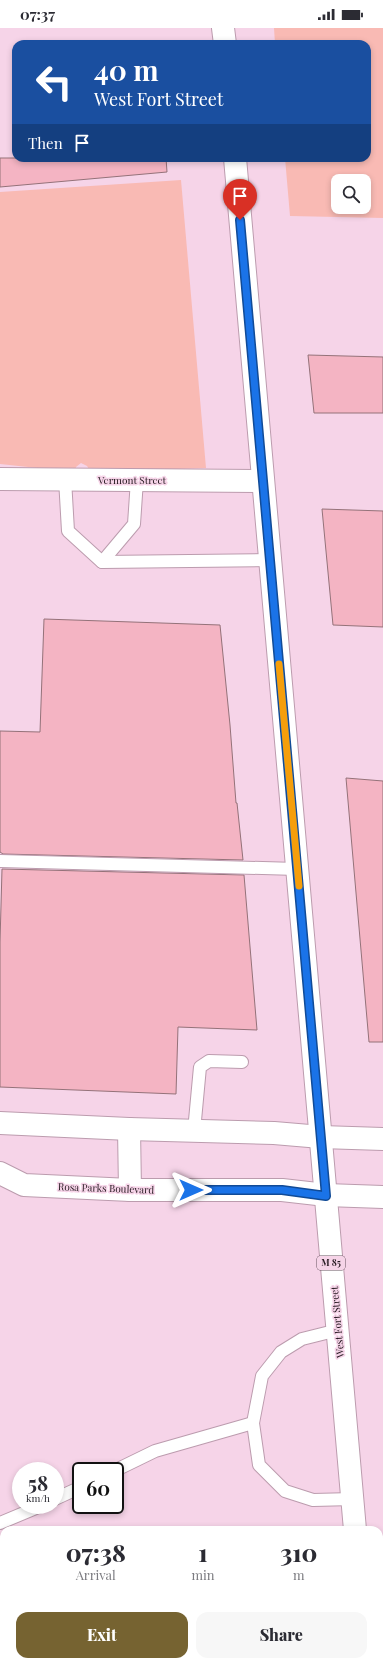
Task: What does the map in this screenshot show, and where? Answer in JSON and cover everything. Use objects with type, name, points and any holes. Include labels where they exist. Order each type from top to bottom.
[{"type":"main road","points":[[223,28],[224,40]]},
{"type":"main road","name":"West Fort Street","points":[[235,162],[355,1526]]},
{"type":"main road","name":"Vermont Street","points":[[0,478],[263,481]]},
{"type":"main road","points":[[0,1123],[130,1129],[274,1133],[321,1137],[383,1139]]},
{"type":"main road","points":[[130,1129],[130,1190]]},
{"type":"main road","name":"Rosa Parks Boulevard","points":[[0,1173],[24,1185],[130,1190],[282,1190],[326,1196],[383,1197]]},
{"type":"lane","points":[[65,479],[68,532],[102,562],[270,560]]},
{"type":"lane","points":[[102,562],[134,524],[137,480]]},
{"type":"lane","points":[[0,861],[298,870]]},
{"type":"lane","points":[[194,1131],[200,1067],[209,1061],[242,1062]]},
{"type":"lane","points":[[338,1330],[302,1339],[281,1352],[262,1376],[252,1423],[259,1465],[285,1490],[313,1500],[353,1499]]},
{"type":"lane","points":[[124,1466],[155,1451],[252,1423]]},
{"type":"lane","points":[[0,1523],[22,1514]]},
{"type":"shaded area","points":[[274,28],[383,28],[383,218],[290,216],[285,162],[371,162],[371,40],[275,40]]},
{"type":"shaded area","points":[[181,180],[206,468],[91,472],[87,466],[81,463],[76,467],[75,472],[0,464],[0,192]]},
{"type":"building","points":[[0,158],[12,158],[12,162],[166,162],[167,172],[0,187]]},
{"type":"building","points":[[308,355],[383,357],[383,413],[314,413]]},
{"type":"building","points":[[322,509],[383,511],[383,627],[333,625]]},
{"type":"building","points":[[44,619],[220,625],[236,803],[243,860],[3,854],[0,852],[0,731],[40,732]]},
{"type":"building","points":[[346,778],[383,781],[383,1042],[369,1042]]},
{"type":"building","points":[[2,869],[244,875],[257,1030],[178,1027],[176,1094],[0,1087],[0,942]]},
{"type":"slow traffic","points":[[279,664],[299,886]]},
{"type":"route","points":[[191,1190],[282,1190],[326,1196],[240,220]]}]
